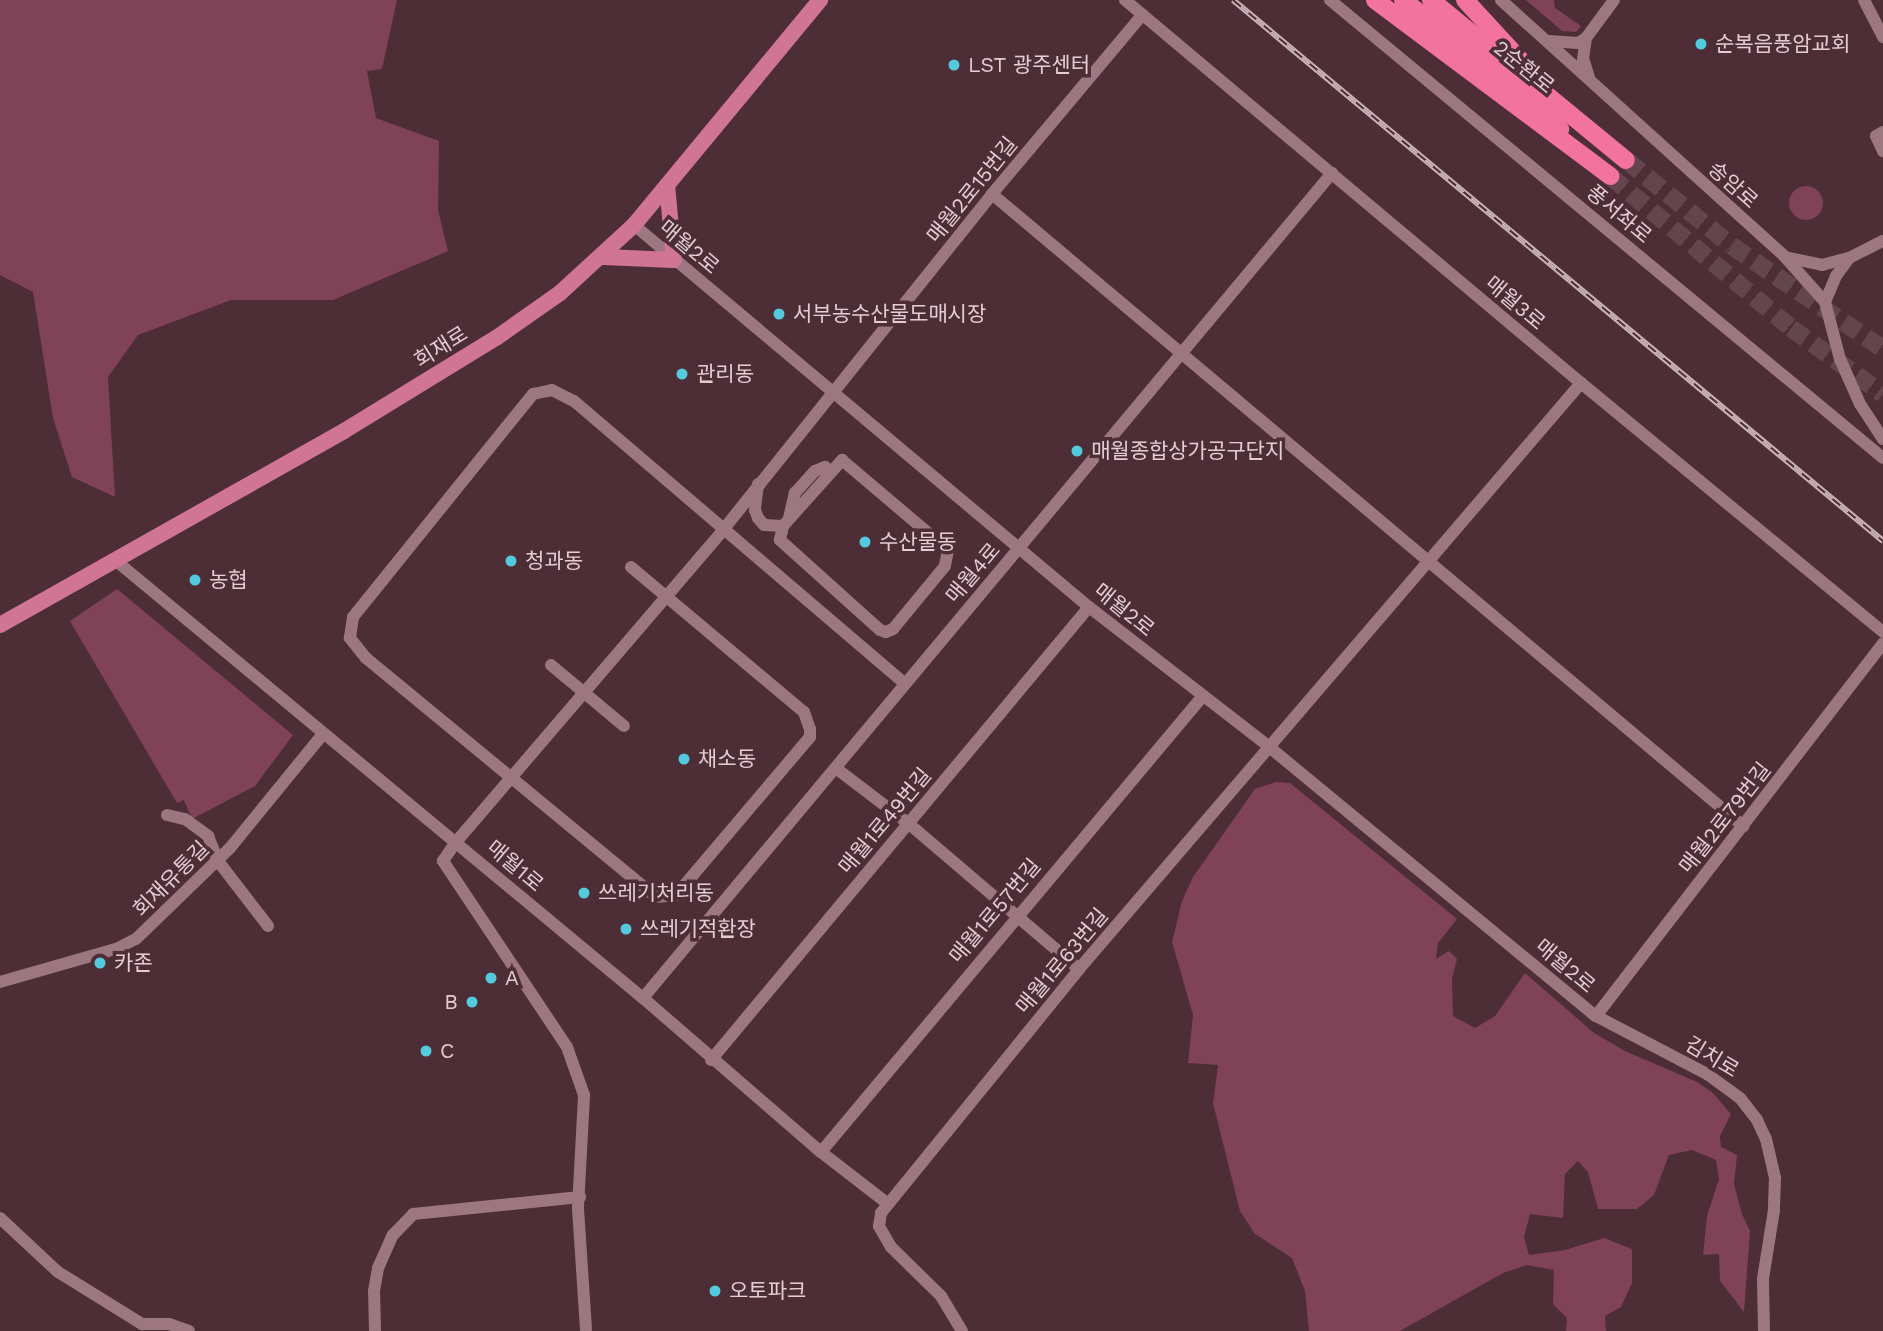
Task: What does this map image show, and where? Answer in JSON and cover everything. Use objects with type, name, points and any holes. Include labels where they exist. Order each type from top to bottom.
[{"type":"highway","name":"2순환로","points":[[1375,0],[1610,176],[1530,100],[1403,0]]},
{"type":"highway","name":"2순환로","points":[[1431,0],[1626,160]]},
{"type":"highway","points":[[1465,0],[1562,106]]},
{"type":"main road","name":"회재로","points":[[0,625],[344,431],[496,338],[560,293],[603,257],[634,225],[820,0]]},
{"type":"main road","points":[[603,257],[618,260],[638,256],[674,260],[667,185]]},
{"type":"street","name":"매월3로","points":[[1125,0],[1581,383],[1883,632]]},
{"type":"street","name":"풍서좌로","points":[[1330,0],[1883,458]]},
{"type":"street","name":"송암로","points":[[1501,0],[1785,257],[1825,302],[1840,359],[1860,404],[1883,439]]},
{"type":"street","points":[[1589,78],[1583,59],[1587,38],[1614,0]]},
{"type":"street","points":[[1864,0],[1883,37]]},
{"type":"street","name":"매월2로15번길","points":[[456,842],[512,780],[723,530],[992,194],[1142,15]]},
{"type":"street","points":[[1548,41],[1578,43],[1587,38]]},
{"type":"street","points":[[1883,132],[1876,136],[1883,151]]},
{"type":"street","name":"매월4로","points":[[643,998],[837,769],[1332,173]]},
{"type":"street","points":[[992,194],[1743,826]]},
{"type":"street","name":"매월2로","points":[[634,225],[1089,607],[1268,746],[1596,1016]]},
{"type":"street","points":[[1785,257],[1822,265],[1849,258],[1883,241]]},
{"type":"street","points":[[1825,302],[1836,276],[1849,258]]},
{"type":"street","name":"매월1로63번길","points":[[888,1204],[1079,969],[1581,383]]},
{"type":"street","points":[[631,567],[804,712],[810,729],[810,737],[676,895],[656,897],[354,646],[350,628],[353,617],[525,401],[542,390],[552,390],[574,401],[905,684]]},
{"type":"street","points":[[758,484],[755,510],[758,518],[764,525],[786,523],[842,460],[948,550],[945,566],[893,629],[880,630],[780,540],[786,523],[795,493],[815,471],[825,467]]},
{"type":"street","name":"매월1로","points":[[115,560],[643,998],[711,1060],[821,1152],[888,1204]]},
{"type":"street","name":"매월1로49번길","points":[[711,1060],[1089,607]]},
{"type":"street","points":[[865,650],[880,630]]},
{"type":"street","name":"매월2로79번길","points":[[1596,1016],[1883,643]]},
{"type":"street","points":[[551,665],[624,726]]},
{"type":"street","name":"매월1로57번길","points":[[821,1152],[1016,915],[1202,697]]},
{"type":"street","name":"회재유통길","points":[[0,982],[116,949],[136,939],[218,861],[323,734]]},
{"type":"street","points":[[837,769],[908,823],[1079,969]]},
{"type":"street","points":[[167,815],[198,826],[208,836],[218,861],[268,926]]},
{"type":"street","points":[[456,842],[443,861],[567,1047],[576,1067],[585,1102],[578,1207],[586,1329]]},
{"type":"street","name":"김치로","points":[[1596,1016],[1707,1074],[1740,1098],[1757,1120],[1773,1159],[1775,1177],[1774,1210],[1762,1295],[1764,1331]]},
{"type":"street","points":[[375,1331],[374,1291],[378,1268],[393,1235],[413,1214],[580,1197]]},
{"type":"street","points":[[888,1204],[879,1219],[885,1237],[946,1302],[962,1331]]},
{"type":"street","points":[[0,1218],[58,1272],[142,1324],[169,1324],[188,1331]]},
{"type":"shaded area","points":[[0,0],[397,0],[382,69],[367,71],[376,118],[439,141],[438,210],[448,251],[333,300],[231,300],[138,335],[108,377],[115,497],[72,477],[53,418],[33,292],[0,275]]},
{"type":"shaded area","points":[[1526,0],[1554,0],[1555,8],[1581,26],[1576,32],[1562,31]]},
{"type":"shaded area","points":[[1806,186],[1818,191],[1823,203],[1818,215],[1806,220],[1794,215],[1789,203],[1794,191]]},
{"type":"shaded area","points":[[117,589],[293,735],[255,786],[192,819],[184,800],[177,803],[70,621]]},
{"type":"shaded area","points":[[1276,782],[1290,783],[1457,919],[1438,943],[1436,959],[1449,951],[1457,959],[1452,979],[1453,1016],[1475,1028],[1495,1016],[1525,973],[1594,1033],[1625,1051],[1697,1082],[1713,1093],[1731,1114],[1720,1136],[1721,1147],[1737,1155],[1734,1184],[1750,1231],[1744,1312],[1720,1281],[1719,1254],[1703,1255],[1707,1216],[1719,1179],[1716,1160],[1692,1150],[1669,1155],[1654,1195],[1637,1209],[1598,1209],[1588,1172],[1578,1161],[1565,1174],[1563,1218],[1530,1214],[1524,1237],[1529,1255],[1565,1250],[1604,1238],[1632,1249],[1632,1283],[1621,1307],[1605,1316],[1606,1331],[1566,1331],[1567,1318],[1553,1304],[1554,1270],[1527,1265],[1503,1273],[1400,1331],[1309,1331],[1305,1291],[1292,1258],[1255,1234],[1240,1211],[1213,1103],[1218,1065],[1188,1063],[1193,1015],[1172,942],[1182,901],[1193,877],[1255,789]]},
{"type":"tunnel","points":[[1626,160],[1732,246],[1883,349]]},
{"type":"tunnel","points":[[1610,176],[1791,328],[1883,394]]},
{"type":"railway","points":[[1233,0],[1883,541]]},
{"type":"place","name":"순복음풍암교회","points":[[1701,44]]},
{"type":"place","name":"LST 광주센터","points":[[954,65]]},
{"type":"place","name":"서부농수산물도매시장","points":[[779,314]]},
{"type":"place","name":"관리동","points":[[682,374]]},
{"type":"place","name":"매월종합상가공구단지","points":[[1077,451]]},
{"type":"place","name":"수산물동","points":[[865,542]]},
{"type":"place","name":"청과동","points":[[511,561]]},
{"type":"place","name":"농협","points":[[195,580]]},
{"type":"place","name":"채소동","points":[[684,759]]},
{"type":"place","name":"쓰레기처리동","points":[[584,893]]},
{"type":"place","name":"쓰레기적환장","points":[[626,929]]},
{"type":"place","name":"카존","points":[[100,963]]},
{"type":"place","name":"A","points":[[491,978]]},
{"type":"place","name":"B","points":[[472,1002]]},
{"type":"place","name":"C","points":[[426,1051]]},
{"type":"place","name":"오토파크","points":[[715,1291]]}]
